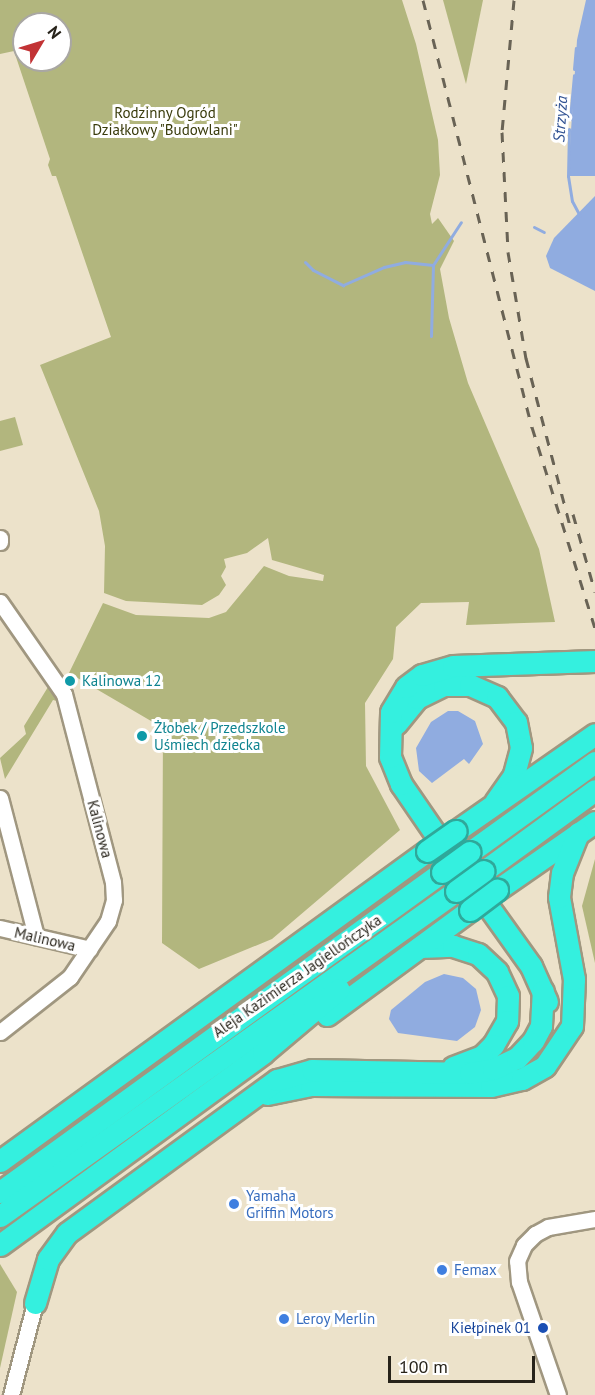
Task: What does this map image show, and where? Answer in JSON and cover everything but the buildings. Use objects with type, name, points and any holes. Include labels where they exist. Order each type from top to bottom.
[{"type":"highway","points":[[440,839],[396,774],[390,757],[392,712],[399,696],[414,680],[431,671],[453,666],[589,661]]},
{"type":"highway","points":[[390,732],[410,704],[435,688],[461,684],[491,693],[513,716],[521,741],[514,776],[495,802]]},
{"type":"highway","points":[[0,1161],[440,839],[595,734]]},
{"type":"highway","name":"Aleja Kazimierza Jagiellończyka","points":[[0,1192],[595,762]]},
{"type":"highway","name":"Aleja Kazimierza Jagiellończyka","points":[[0,1216],[595,790]]},
{"type":"highway","points":[[263,1053],[281,1049],[587,828]]},
{"type":"highway","points":[[252,1098],[311,1085],[491,1086],[536,1073],[555,1055],[572,1026],[574,979],[559,897],[562,873],[587,828]]},
{"type":"highway","points":[[485,902],[543,991],[551,1027],[546,1047],[530,1065],[491,1086]]},
{"type":"highway","points":[[420,947],[453,946],[478,954],[497,972],[508,996],[507,1021],[494,1045],[482,1056],[442,1072]]},
{"type":"highway","points":[[0,1245],[263,1053],[335,993],[373,951]]},
{"type":"highway","points":[[35,1303],[48,1259],[66,1233],[277,1080],[298,1071],[483,1072],[517,1058],[541,1026],[543,991]]},
{"type":"street","name":"Kalinowa","points":[[0,603],[64,694],[113,882],[114,900],[108,921],[70,977],[0,1032]]},
{"type":"street","points":[[0,798],[36,936]]},
{"type":"street","name":"Malinowa","points":[[0,928],[90,949]]},
{"type":"street","points":[[558,1395],[519,1282],[517,1261],[524,1245],[535,1234],[548,1227],[595,1219]]},
{"type":"street","points":[[11,1395],[35,1303]]},
{"type":"green space","name":"Rodzinny Ogród Działkowy \"Budowlani\"","points":[[0,0],[402,0],[416,44],[438,140],[440,175],[430,214],[432,224],[438,218],[454,241],[440,269],[449,318],[468,383],[539,549],[555,622],[466,625],[469,602],[421,603],[396,627],[393,659],[365,703],[366,766],[400,830],[272,939],[199,969],[162,943],[163,728],[69,673],[103,603],[136,615],[209,618],[226,612],[264,566],[289,576],[323,581],[324,575],[272,560],[268,538],[247,553],[224,559],[226,567],[221,576],[226,585],[219,595],[202,605],[126,601],[104,593],[105,546],[99,511],[40,365],[111,337],[56,176],[52,176],[48,165],[50,159],[21,72],[72,72],[72,12],[12,12],[12,51],[0,54]]},
{"type":"green space","points":[[443,0],[483,0],[466,84]]},
{"type":"green space","points":[[15,417],[23,445],[0,451],[0,421]]},
{"type":"green space","points":[[48,687],[57,701],[53,700],[5,779],[0,758],[26,734],[24,726]]},
{"type":"green space","points":[[595,859],[595,963],[582,906]]},
{"type":"green space","points":[[0,1264],[17,1292],[0,1368]]},
{"type":"water","points":[[586,0],[595,0],[595,176],[568,176],[577,40]]},
{"type":"water","points":[[595,196],[595,291],[550,268],[546,256],[554,238]]},
{"type":"water","points":[[448,711],[458,711],[475,721],[483,744],[469,764],[464,759],[432,783],[419,771],[416,748],[431,722]]},
{"type":"water","points":[[444,974],[463,978],[476,989],[481,1010],[475,1027],[457,1041],[398,1033],[389,1019],[391,1010],[425,982]]},
{"type":"waterway","name":"Strzyża","points":[[574,69],[576,48]]},
{"type":"waterway","name":"Strzyża","points":[[570,119],[574,75]]},
{"type":"waterway","name":"Strzyża","points":[[569,129],[568,176],[572,201],[580,216]]},
{"type":"waterway","points":[[431,336],[433,265],[461,222]]},
{"type":"waterway","points":[[534,227],[544,232]]},
{"type":"waterway","points":[[305,262],[313,270],[343,285],[384,267],[405,262],[433,265]]},
{"type":"tunnel","points":[[436,835],[488,906]]},
{"type":"railway","points":[[423,0],[532,427],[595,628]]},
{"type":"railway","points":[[514,0],[502,132],[508,252],[526,358],[570,526]]},
{"type":"railway","points":[[573,514],[595,592]]},
{"type":"place","name":"Kalinowa 12","points":[[70,681]]},
{"type":"place","name":"Żłobek / Przedszkole Uśmiech dziecka","points":[[142,736]]},
{"type":"place","name":"Yamaha Griffin Motors","points":[[234,1204]]},
{"type":"place","name":"Femax","points":[[442,1270]]},
{"type":"place","name":"Leroy Merlin","points":[[284,1319]]},
{"type":"place","name":"Kiełpinek 01","points":[[543,1328]]}]
